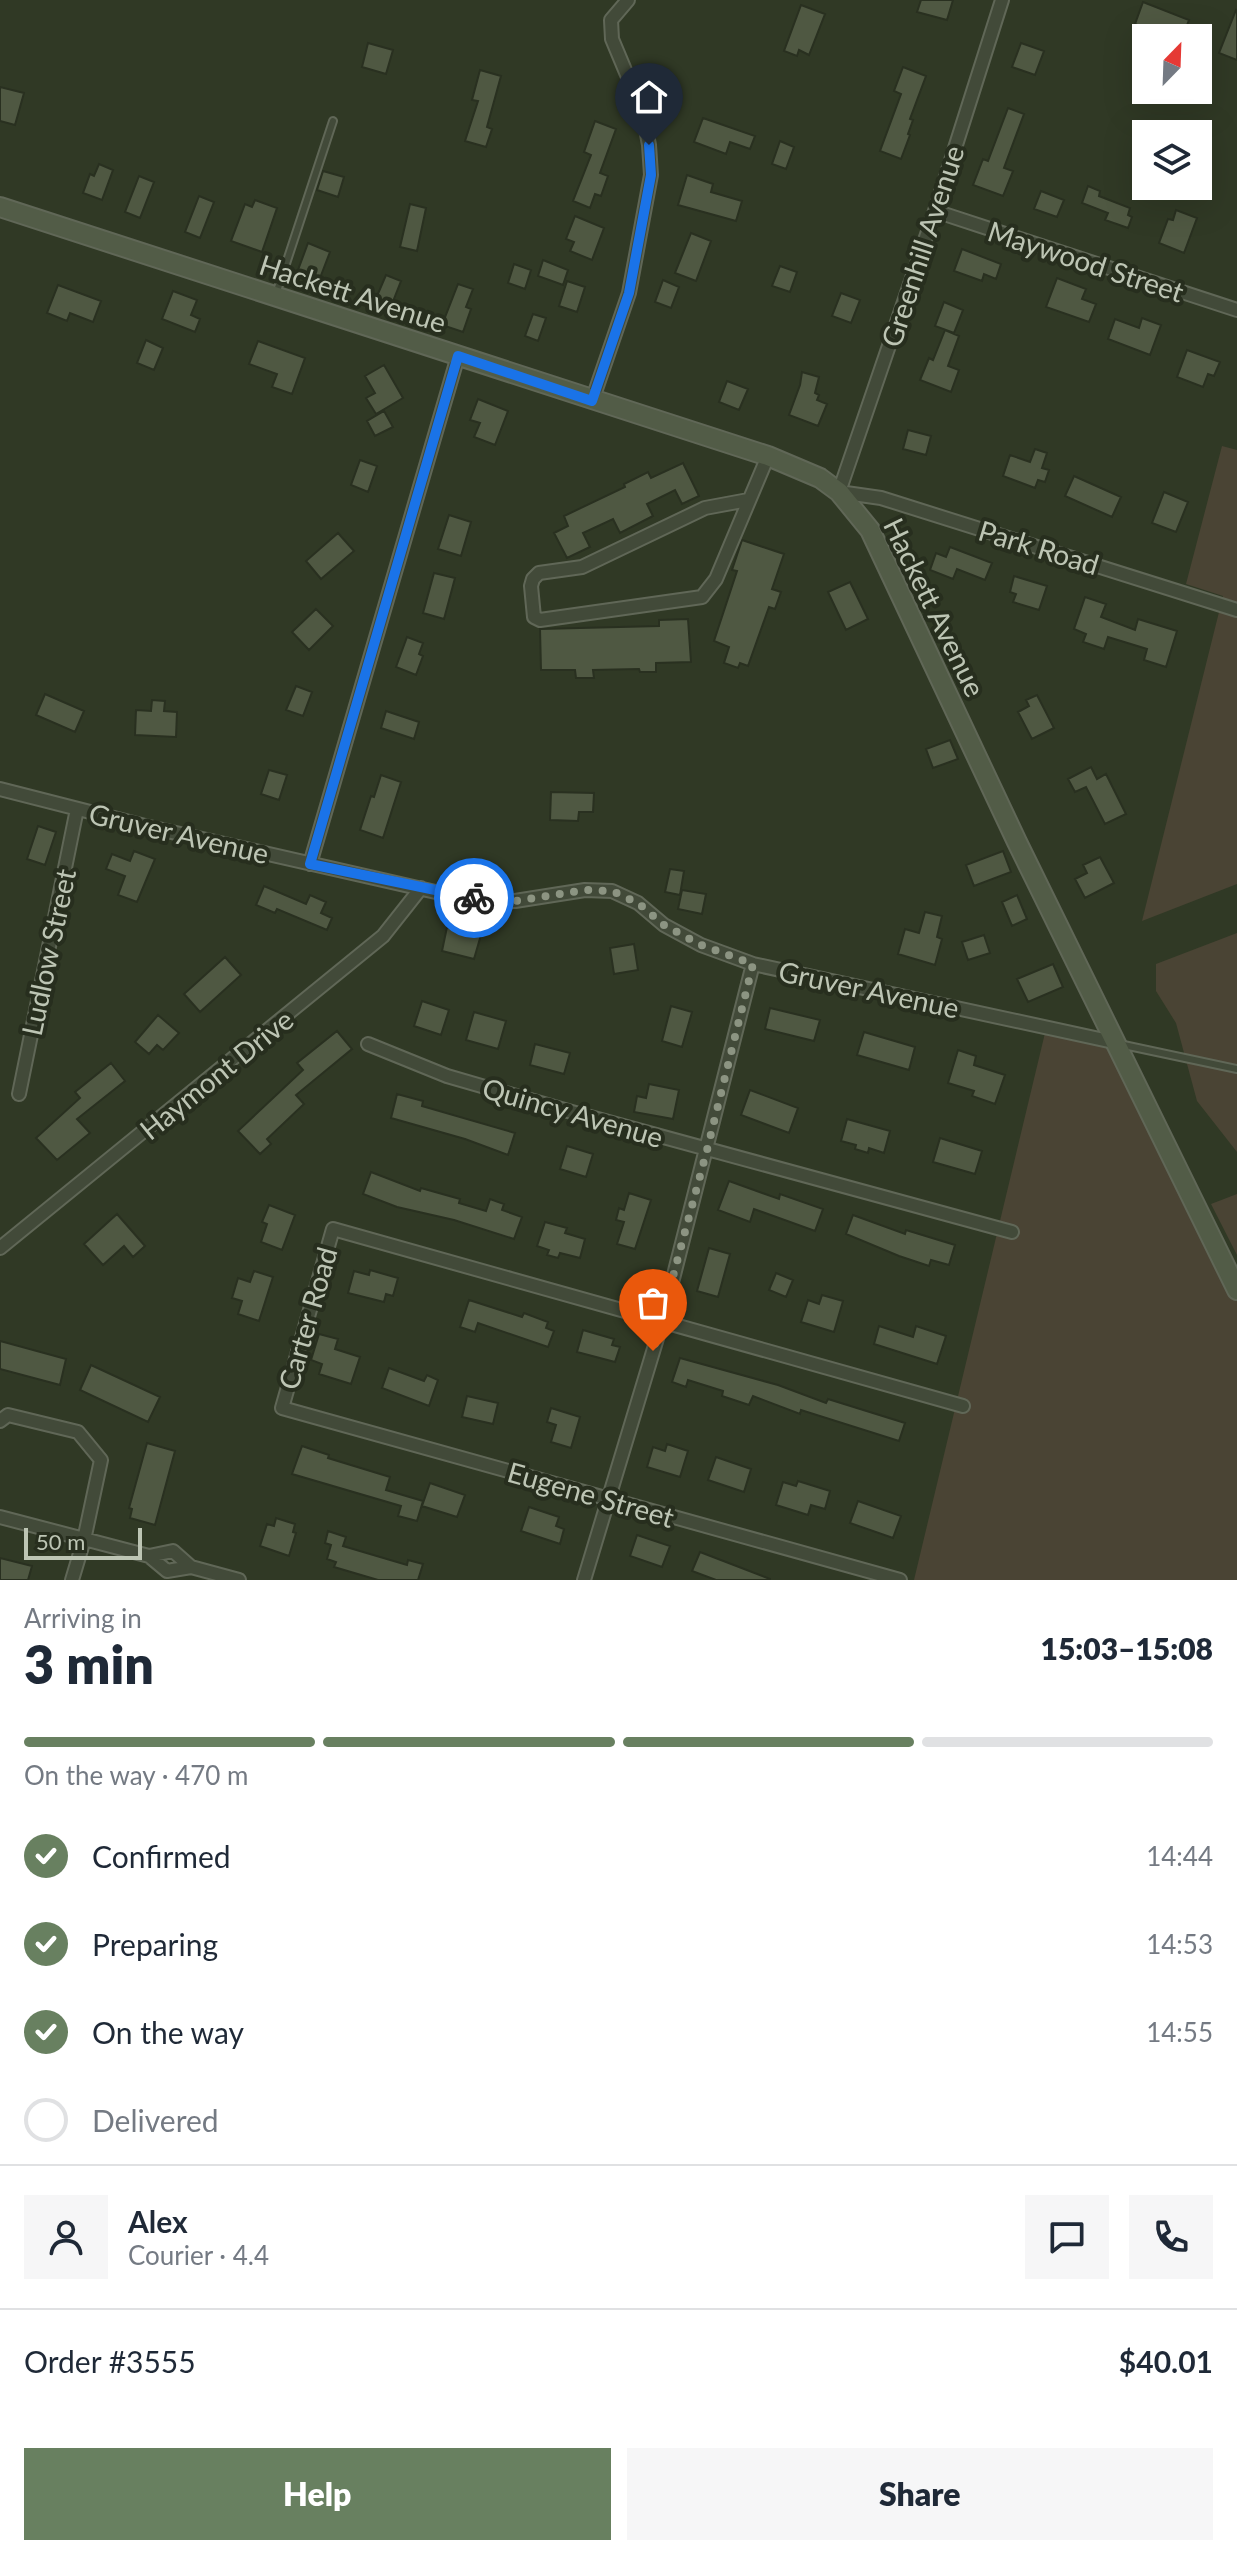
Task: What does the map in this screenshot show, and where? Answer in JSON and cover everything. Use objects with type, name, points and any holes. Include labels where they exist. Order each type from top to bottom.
[{"type":"main road","name":"Hackett Avenue","points":[[0,207],[768,456],[820,478],[839,492],[870,530],[1017,842],[1237,1290]]},
{"type":"street","points":[[592,401],[629,293],[651,175],[643,113],[612,39],[611,20],[628,0]]},
{"type":"street","name":"Greenhill Avenue","points":[[839,492],[935,211],[1002,0]]},
{"type":"street","name":"Maywood Street","points":[[935,211],[1237,310]]},
{"type":"street","points":[[310,864],[458,356]]},
{"type":"street","points":[[748,500],[705,508],[582,567],[539,573],[533,579],[531,598],[534,617],[540,620],[702,597],[716,579],[768,456]]},
{"type":"street","name":"Park Road","points":[[839,492],[881,498],[1237,610]]},
{"type":"street","name":"Gruver Avenue","points":[[0,789],[310,864],[495,901],[515,901],[585,890],[612,891],[638,903],[664,925],[693,941],[753,964],[1118,1043]]},
{"type":"street","name":"Ludlow Street","points":[[19,1094],[77,809]]},
{"type":"street","name":"Haymont Drive","points":[[0,1248],[383,936],[421,888]]},
{"type":"street","points":[[584,1580],[662,1322],[753,964]]},
{"type":"street","name":"Quincy Avenue","points":[[368,1044],[447,1076],[1012,1232]]},
{"type":"street","name":"Carter Road","points":[[282,1408],[333,1229],[662,1322]]},
{"type":"street","points":[[662,1322],[963,1406]]},
{"type":"street","name":"Eugene Street","points":[[282,1408],[900,1580]]},
{"type":"street","points":[[0,1421],[8,1415],[78,1432],[101,1460],[72,1580]]},
{"type":"street","points":[[0,1517],[149,1556],[173,1551],[191,1567]]},
{"type":"street","points":[[149,1556],[167,1571],[191,1567],[239,1580]]},
{"type":"lane","points":[[275,298],[333,121]]},
{"type":"lane","name":"Gruver Avenue","points":[[1118,1043],[1237,1069]]},
{"type":"shaded area","points":[[1222,446],[1237,450],[1237,884],[1142,921],[1223,596],[1186,584]]},
{"type":"shaded area","points":[[1237,933],[1237,1152],[1197,1101],[1176,1023],[1156,991],[1156,964]]},
{"type":"shaded area","points":[[1045,1033],[1118,1043],[1237,1290],[1237,1580],[914,1580]]},
{"type":"shaded area","points":[[1237,1194],[1237,1255],[1211,1204]]},
{"type":"building","points":[[921,0],[953,0],[947,20],[917,12]]},
{"type":"building","points":[[1143,2],[1189,20],[1187,24],[1135,24]]},
{"type":"building","points":[[801,5],[825,14],[809,55],[799,50],[797,56],[784,51]]},
{"type":"building","points":[[1237,11],[1237,60],[1219,53]]},
{"type":"building","points":[[368,43],[393,50],[386,74],[362,67]]},
{"type":"building","points":[[1021,43],[1044,51],[1035,75],[1012,67]]},
{"type":"building","points":[[903,67],[926,76],[910,119],[913,120],[910,135],[901,159],[880,151],[901,94],[894,91]]},
{"type":"building","points":[[480,70],[501,76],[487,127],[492,129],[486,147],[465,141],[478,101],[472,100]]},
{"type":"building","points":[[0,87],[24,93],[15,125],[0,121]]},
{"type":"building","points":[[1008,108],[1024,114],[1004,168],[1013,171],[1003,196],[973,185],[983,159],[988,161]]},
{"type":"building","points":[[703,118],[755,136],[750,149],[730,142],[726,154],[694,142]]},
{"type":"building","points":[[595,121],[616,129],[600,173],[608,176],[601,196],[595,194],[590,208],[573,201],[591,155],[584,152]]},
{"type":"building","points":[[780,141],[794,147],[786,169],[772,164]]},
{"type":"building","points":[[99,164],[113,170],[102,200],[83,193],[90,174],[94,176]]},
{"type":"building","points":[[323,171],[344,177],[338,197],[317,190]]},
{"type":"building","points":[[687,175],[713,184],[711,192],[742,201],[736,221],[678,205]]},
{"type":"building","points":[[139,176],[154,182],[140,218],[125,212]]},
{"type":"building","points":[[1088,186],[1100,191],[1099,196],[1130,208],[1128,215],[1132,217],[1128,228],[1105,220],[1108,213],[1082,203]]},
{"type":"building","points":[[1041,191],[1064,200],[1057,217],[1034,209]]},
{"type":"building","points":[[199,196],[214,202],[200,238],[185,232]]},
{"type":"building","points":[[255,200],[277,208],[262,252],[231,241],[245,204],[252,207]]},
{"type":"building","points":[[410,204],[426,208],[417,251],[400,247]]},
{"type":"building","points":[[1176,210],[1197,218],[1184,253],[1159,243],[1168,219],[1173,220]]},
{"type":"building","points":[[575,216],[604,228],[592,260],[570,251],[574,242],[566,239]]},
{"type":"building","points":[[691,233],[711,241],[696,281],[675,273]]},
{"type":"building","points":[[308,243],[330,252],[320,278],[298,270]]},
{"type":"building","points":[[962,249],[1001,264],[996,279],[984,274],[982,281],[954,271]]},
{"type":"building","points":[[543,260],[568,270],[563,285],[538,276]]},
{"type":"building","points":[[514,264],[531,270],[525,289],[508,283]]},
{"type":"building","points":[[780,266],[797,272],[790,292],[772,286]]},
{"type":"building","points":[[386,275],[401,281],[390,309],[374,303]]},
{"type":"building","points":[[1057,278],[1086,289],[1082,299],[1096,304],[1089,322],[1046,307]]},
{"type":"building","points":[[663,280],[679,287],[671,308],[655,302]]},
{"type":"building","points":[[567,281],[585,287],[577,312],[559,306]]},
{"type":"building","points":[[458,284],[473,289],[466,307],[471,309],[463,332],[442,325]]},
{"type":"building","points":[[58,285],[101,301],[93,322],[70,313],[67,321],[47,313]]},
{"type":"building","points":[[173,291],[197,300],[191,315],[200,319],[195,332],[162,319]]},
{"type":"building","points":[[841,293],[860,300],[851,323],[832,316]]},
{"type":"building","points":[[944,302],[963,310],[954,333],[935,326]]},
{"type":"building","points":[[533,314],[546,318],[538,341],[525,336]]},
{"type":"building","points":[[1142,318],[1161,325],[1150,355],[1108,339],[1115,319],[1139,328]]},
{"type":"building","points":[[945,330],[959,336],[948,366],[959,370],[951,392],[920,380],[929,358],[933,360]]},
{"type":"building","points":[[146,340],[163,348],[154,370],[137,363]]},
{"type":"building","points":[[258,341],[305,358],[292,394],[272,387],[277,374],[249,364]]},
{"type":"building","points":[[1187,350],[1220,362],[1214,376],[1208,374],[1203,387],[1177,377]]},
{"type":"building","points":[[384,365],[403,398],[376,414],[366,398],[375,393],[365,376]]},
{"type":"building","points":[[802,372],[819,377],[815,393],[819,395],[817,400],[827,404],[818,426],[789,415]]},
{"type":"building","points":[[727,381],[748,389],[739,410],[719,402]]},
{"type":"building","points":[[478,399],[508,411],[495,445],[474,437],[480,423],[470,420]]},
{"type":"building","points":[[384,411],[393,427],[375,436],[367,421]]},
{"type":"building","points":[[908,430],[931,436],[926,455],[903,449]]},
{"type":"building","points":[[1035,449],[1047,453],[1042,468],[1049,470],[1045,482],[1038,480],[1035,488],[1003,476],[1010,455],[1030,462]]},
{"type":"building","points":[[360,460],[377,466],[368,492],[351,485]]},
{"type":"building","points":[[683,463],[699,496],[682,504],[675,490],[647,504],[653,516],[620,533],[613,519],[583,533],[590,547],[567,558],[554,533],[568,526],[564,516],[625,487],[624,484],[648,472],[651,478]]},
{"type":"building","points":[[1074,476],[1121,497],[1112,517],[1065,496]]},
{"type":"building","points":[[1164,492],[1188,502],[1176,532],[1152,523]]},
{"type":"building","points":[[449,515],[471,522],[461,556],[438,549]]},
{"type":"building","points":[[338,533],[354,551],[321,579],[306,561]]},
{"type":"building","points":[[742,540],[784,554],[772,589],[781,592],[775,609],[769,607],[748,666],[740,663],[738,668],[724,663],[729,647],[714,641],[737,571],[732,570]]},
{"type":"building","points":[[950,547],[992,563],[985,580],[957,569],[953,579],[930,570],[936,553],[946,557]]},
{"type":"building","points":[[434,573],[455,578],[444,619],[423,613]]},
{"type":"building","points":[[1014,576],[1047,586],[1039,610],[1013,602],[1016,594],[1010,592]]},
{"type":"building","points":[[850,582],[868,619],[846,630],[828,592]]},
{"type":"building","points":[[1085,597],[1106,604],[1101,617],[1135,630],[1138,619],[1177,631],[1166,667],[1144,660],[1147,649],[1108,637],[1104,649],[1083,642],[1086,634],[1074,629]]},
{"type":"building","points":[[316,609],[333,626],[309,650],[292,632]]},
{"type":"building","points":[[688,619],[691,662],[656,663],[656,672],[640,672],[639,669],[593,670],[594,678],[576,678],[575,670],[541,670],[540,629],[659,626],[659,620]]},
{"type":"building","points":[[407,637],[423,643],[419,654],[423,656],[416,675],[396,667]]},
{"type":"building","points":[[296,686],[312,692],[303,716],[286,710]]},
{"type":"building","points":[[45,694],[84,711],[75,732],[36,715]]},
{"type":"building","points":[[1037,695],[1054,728],[1032,739],[1018,712],[1029,706],[1026,700]]},
{"type":"building","points":[[152,700],[165,701],[164,711],[177,712],[176,737],[135,735],[136,710],[151,711]]},
{"type":"building","points":[[386,711],[419,722],[414,739],[381,728]]},
{"type":"building","points":[[950,740],[958,759],[933,768],[926,749]]},
{"type":"building","points":[[1091,767],[1097,779],[1106,774],[1126,814],[1105,824],[1086,787],[1075,792],[1068,779]]},
{"type":"building","points":[[269,770],[287,775],[279,800],[261,794]]},
{"type":"building","points":[[381,775],[401,782],[383,838],[360,830]]},
{"type":"building","points":[[551,792],[594,793],[593,812],[579,812],[578,821],[550,820]]},
{"type":"building","points":[[38,826],[56,832],[45,865],[27,859]]},
{"type":"building","points":[[134,851],[155,859],[137,902],[118,895],[125,876],[106,869],[112,854],[130,861]]},
{"type":"building","points":[[1003,851],[1011,872],[974,886],[966,865]]},
{"type":"building","points":[[1100,857],[1114,883],[1085,898],[1075,879],[1087,873],[1083,865]]},
{"type":"building","points":[[670,869],[684,871],[680,895],[665,892]]},
{"type":"building","points":[[264,886],[306,904],[310,895],[326,902],[321,913],[332,918],[327,930],[277,909],[275,913],[256,905]]},
{"type":"building","points":[[682,890],[706,894],[702,914],[678,909]]},
{"type":"building","points":[[1017,895],[1027,919],[1012,926],[1002,902]]},
{"type":"building","points":[[925,912],[942,916],[937,937],[942,939],[935,965],[898,954],[905,929],[919,933]]},
{"type":"building","points":[[447,927],[481,935],[474,959],[442,951]]},
{"type":"building","points":[[984,935],[990,953],[968,960],[962,942]]},
{"type":"building","points":[[634,944],[638,970],[614,974],[610,948]]},
{"type":"building","points":[[225,957],[241,975],[200,1012],[184,994]]},
{"type":"building","points":[[1053,964],[1063,987],[1028,1002],[1017,979]]},
{"type":"building","points":[[422,1001],[449,1010],[441,1035],[414,1026]]},
{"type":"building","points":[[671,1006],[692,1012],[682,1047],[662,1041]]},
{"type":"building","points":[[770,1008],[820,1020],[814,1041],[765,1029]]},
{"type":"building","points":[[474,1012],[506,1021],[498,1049],[466,1040]]},
{"type":"building","points":[[158,1015],[179,1033],[163,1050],[157,1045],[149,1054],[135,1042]]},
{"type":"building","points":[[337,1031],[352,1049],[296,1095],[304,1104],[267,1139],[271,1144],[260,1154],[238,1131],[303,1070],[297,1063]]},
{"type":"building","points":[[864,1032],[915,1047],[909,1070],[857,1055]]},
{"type":"building","points":[[535,1044],[570,1053],[564,1074],[530,1065]]},
{"type":"building","points":[[958,1050],[976,1056],[974,1065],[1005,1075],[995,1104],[972,1096],[974,1091],[948,1083]]},
{"type":"building","points":[[111,1063],[125,1081],[77,1119],[90,1133],[57,1160],[36,1138],[80,1098],[75,1092]]},
{"type":"building","points":[[649,1084],[679,1090],[673,1119],[634,1112],[637,1096],[646,1098]]},
{"type":"building","points":[[750,1090],[798,1108],[789,1133],[741,1115]]},
{"type":"building","points":[[397,1094],[423,1101],[422,1106],[515,1133],[508,1155],[391,1118]]},
{"type":"building","points":[[847,1119],[890,1131],[884,1153],[869,1148],[868,1153],[855,1149],[856,1145],[841,1141]]},
{"type":"building","points":[[940,1138],[982,1151],[975,1174],[933,1162]]},
{"type":"building","points":[[567,1146],[593,1154],[586,1177],[560,1169]]},
{"type":"building","points":[[371,1172],[420,1191],[421,1188],[460,1199],[459,1203],[486,1211],[490,1199],[504,1204],[502,1210],[522,1217],[514,1239],[454,1220],[397,1207],[363,1194]]},
{"type":"building","points":[[729,1181],[779,1199],[780,1194],[823,1209],[815,1231],[754,1209],[750,1222],[718,1210]]},
{"type":"building","points":[[629,1193],[651,1200],[635,1249],[617,1244],[624,1222],[616,1220],[619,1208],[624,1210]]},
{"type":"building","points":[[269,1205],[295,1215],[282,1250],[261,1242],[267,1224],[262,1222]]},
{"type":"building","points":[[117,1214],[145,1246],[133,1257],[124,1246],[103,1265],[84,1244]]},
{"type":"building","points":[[853,1215],[905,1234],[906,1230],[955,1245],[949,1265],[931,1260],[929,1266],[846,1234]]},
{"type":"building","points":[[545,1222],[567,1228],[565,1233],[585,1239],[580,1258],[560,1253],[558,1258],[547,1255],[549,1250],[537,1246]]},
{"type":"building","points":[[709,1248],[730,1254],[718,1297],[697,1291]]},
{"type":"building","points":[[370,1270],[398,1278],[393,1296],[386,1294],[384,1302],[348,1293],[354,1271],[369,1275]]},
{"type":"building","points":[[254,1271],[273,1277],[259,1321],[238,1314],[242,1301],[232,1298],[238,1278],[250,1282]]},
{"type":"building","points":[[776,1273],[793,1280],[786,1297],[769,1290]]},
{"type":"building","points":[[822,1295],[843,1301],[834,1332],[801,1322],[808,1300],[819,1304]]},
{"type":"building","points":[[469,1300],[548,1322],[546,1328],[554,1331],[548,1347],[478,1323],[475,1332],[460,1327]]},
{"type":"building","points":[[879,1326],[913,1337],[916,1326],[946,1336],[937,1364],[874,1344]]},
{"type":"building","points":[[583,1330],[614,1339],[612,1345],[620,1347],[615,1362],[577,1352]]},
{"type":"building","points":[[319,1334],[338,1339],[335,1349],[360,1357],[351,1384],[319,1374],[322,1364],[311,1360]]},
{"type":"building","points":[[0,1341],[66,1359],[60,1385],[0,1369]]},
{"type":"building","points":[[680,1358],[778,1385],[826,1403],[828,1399],[905,1423],[899,1441],[801,1410],[800,1414],[753,1396],[749,1405],[722,1396],[723,1391],[688,1380],[686,1387],[672,1382]]},
{"type":"building","points":[[91,1365],[160,1397],[148,1422],[80,1390]]},
{"type":"building","points":[[389,1368],[424,1381],[427,1375],[438,1380],[429,1406],[382,1388]]},
{"type":"building","points":[[467,1396],[498,1403],[493,1424],[462,1417]]},
{"type":"building","points":[[551,1408],[580,1417],[571,1448],[551,1442],[556,1425],[547,1422]]},
{"type":"building","points":[[147,1443],[175,1451],[155,1525],[130,1518],[132,1509],[129,1508]]},
{"type":"building","points":[[667,1444],[688,1451],[680,1477],[647,1467],[653,1447],[665,1451]]},
{"type":"building","points":[[302,1446],[329,1455],[328,1458],[390,1477],[386,1490],[423,1501],[417,1521],[398,1516],[401,1506],[292,1474]]},
{"type":"building","points":[[716,1457],[751,1469],[744,1492],[708,1480]]},
{"type":"building","points":[[798,1481],[830,1491],[825,1509],[811,1505],[808,1515],[776,1505],[783,1482],[796,1486]]},
{"type":"building","points":[[430,1483],[465,1495],[457,1517],[422,1506]]},
{"type":"building","points":[[858,1501],[901,1516],[893,1538],[850,1523]]},
{"type":"building","points":[[529,1507],[559,1517],[556,1526],[564,1529],[560,1544],[521,1531]]},
{"type":"building","points":[[276,1518],[295,1524],[293,1532],[296,1533],[289,1556],[260,1546],[267,1524],[274,1526]]},
{"type":"building","points":[[328,1531],[346,1537],[343,1546],[407,1565],[408,1560],[423,1564],[418,1580],[378,1580],[334,1567],[336,1562],[327,1559],[331,1545],[325,1543]]},
{"type":"building","points":[[637,1535],[670,1546],[662,1567],[630,1556]]},
{"type":"building","points":[[700,1552],[770,1580],[716,1580],[692,1571]]},
{"type":"building","points":[[0,1558],[32,1566],[28,1580],[0,1580]]},
{"type":"way so far","points":[[474,898],[515,901],[585,890],[612,891],[638,903],[664,925],[701,945],[753,964],[653,1351]]},
{"type":"route","points":[[474,898],[310,864],[458,356],[592,401],[629,293],[651,175],[649,145]]}]
